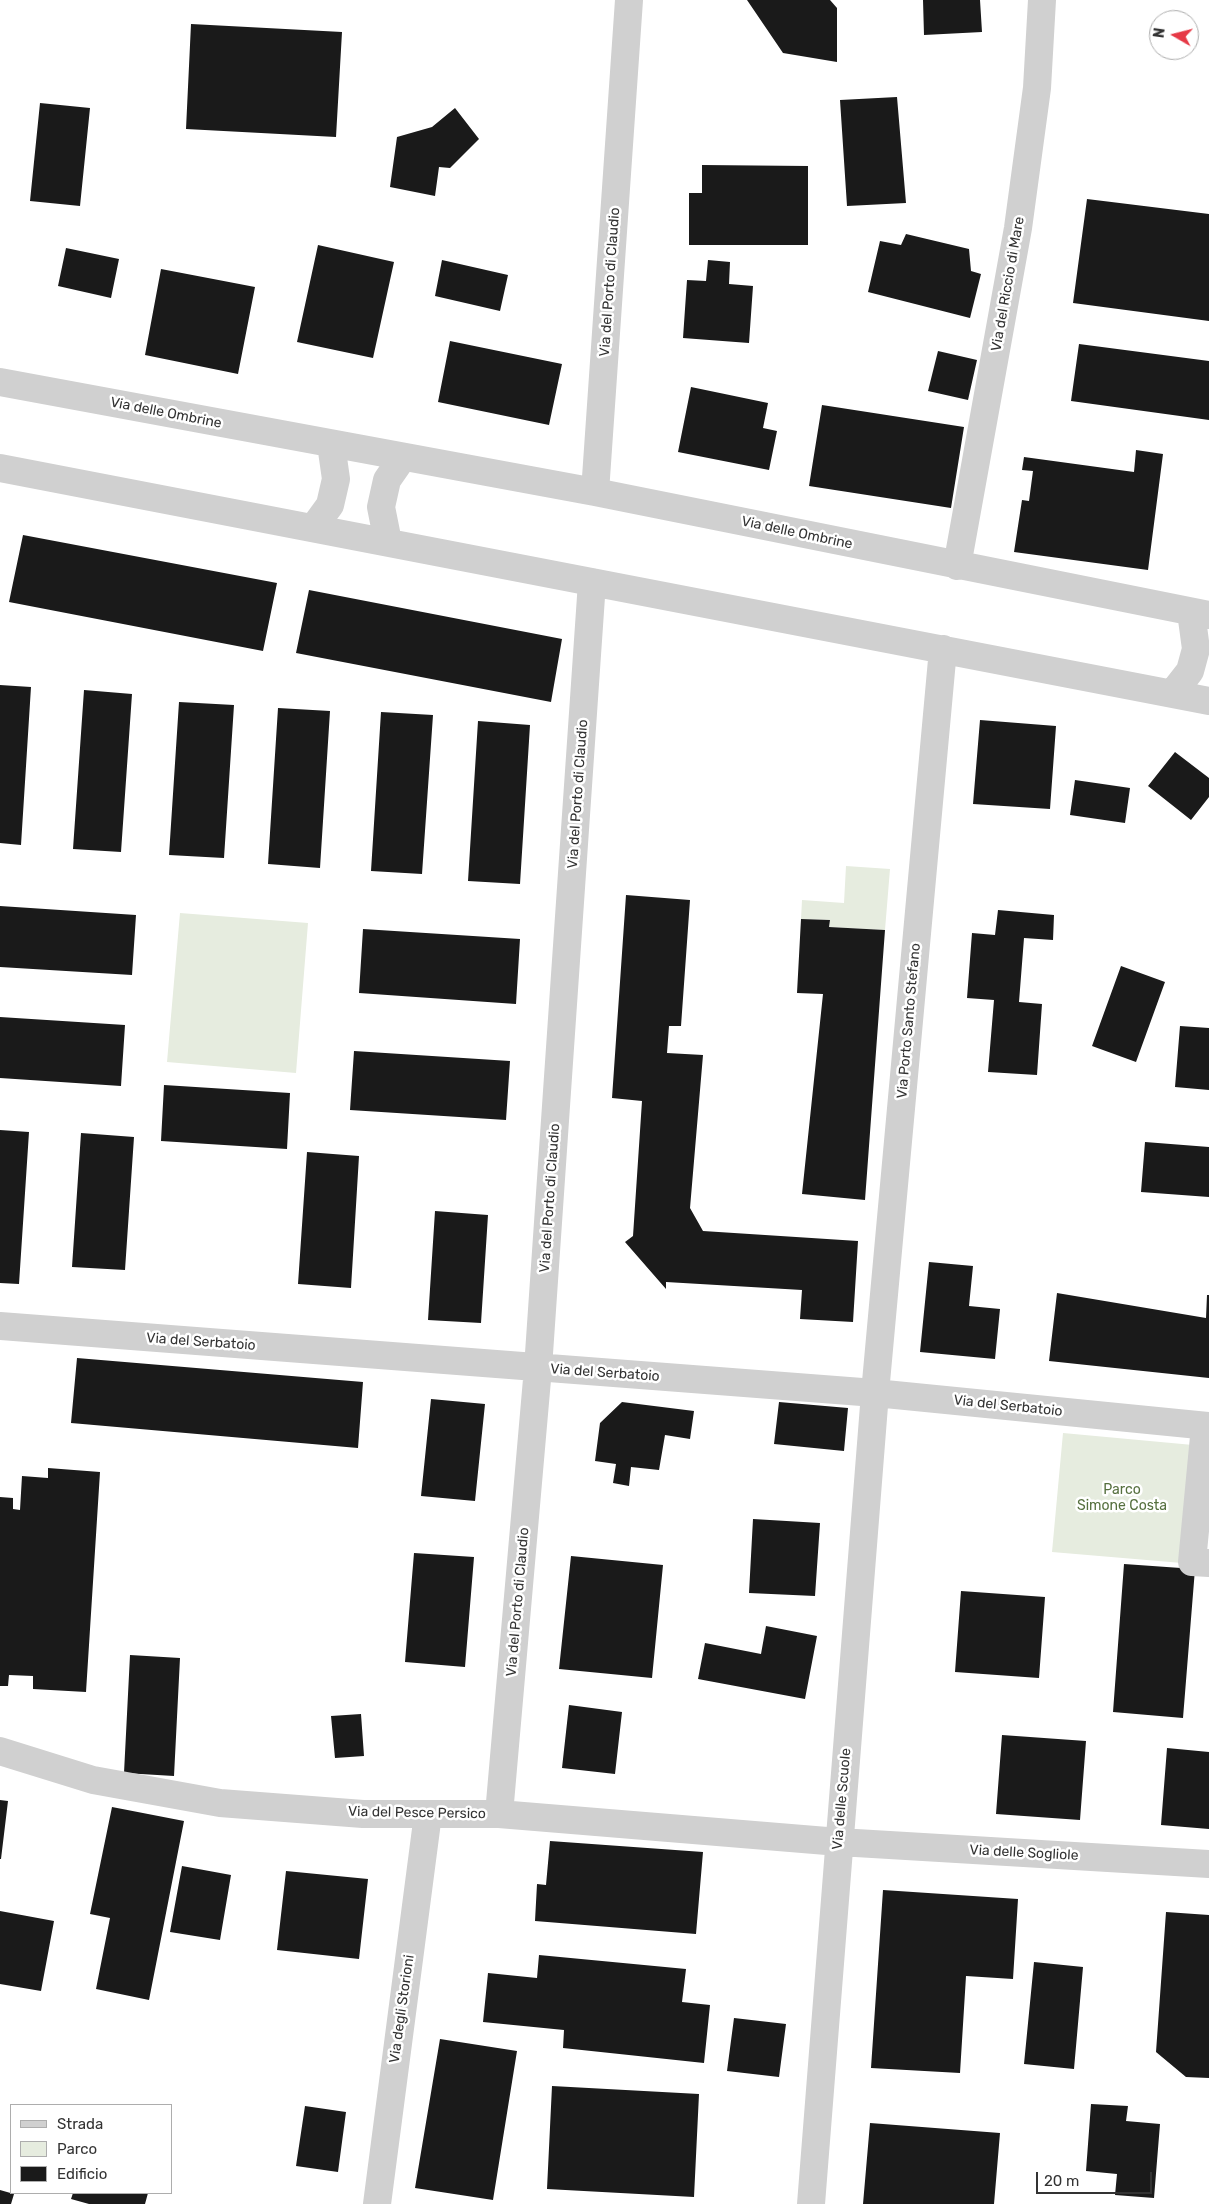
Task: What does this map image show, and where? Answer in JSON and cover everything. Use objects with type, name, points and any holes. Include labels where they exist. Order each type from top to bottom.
[{"type":"street","name":"Via del Porto di Claudio","points":[[595,492],[629,0]]},
{"type":"street","name":"Via del Riccio di Mare","points":[[957,566],[1018,228],[1037,88],[1042,0]]},
{"type":"street","name":"Via delle Ombrine","points":[[0,382],[595,492],[957,566],[1200,613],[1196,649],[1190,671],[1172,694]]},
{"type":"street","points":[[314,527],[330,505],[336,479],[331,444]]},
{"type":"street","points":[[388,542],[381,507],[388,480],[403,457]]},
{"type":"street","points":[[0,468],[314,527],[1209,702]]},
{"type":"street","name":"Via del Porto di Claudio","points":[[499,1814],[538,1368],[592,582]]},
{"type":"street","name":"Via Porto Santo Stefano","points":[[875,1393],[943,649]]},
{"type":"street","name":"Via del Serbatoio","points":[[0,1326],[875,1393],[1207,1426]]},
{"type":"street","name":"Via delle Scuole","points":[[811,2204],[875,1393]]},
{"type":"street","points":[[1207,1426],[1192,1562],[1209,1564]]},
{"type":"street","name":"Via del Pesce Persico","points":[[0,1751],[93,1780],[220,1803],[363,1814],[499,1814],[839,1842]]},
{"type":"street","name":"Via degli Storioni","points":[[377,2204],[428,1814]]},
{"type":"street","name":"Via delle Sogliole","points":[[839,1842],[1209,1864]]},
{"type":"green space","points":[[846,866],[890,869],[885,930],[829,927],[830,920],[801,919],[802,900],[844,903]]},
{"type":"green space","points":[[180,913],[308,923],[296,1073],[167,1062]]},
{"type":"green space","name":"Parco Simone Costa","points":[[1063,1433],[1193,1445],[1182,1563],[1052,1552]]},
{"type":"building","points":[[747,0],[830,0],[837,8],[837,62],[783,53]]},
{"type":"building","points":[[923,0],[980,0],[982,32],[924,35]]},
{"type":"building","points":[[191,24],[342,32],[336,137],[186,129]]},
{"type":"building","points":[[897,97],[906,203],[847,206],[840,100]]},
{"type":"building","points":[[40,103],[90,108],[80,206],[30,201]]},
{"type":"building","points":[[455,108],[479,139],[450,168],[439,167],[435,196],[390,187],[397,137],[432,127]]},
{"type":"building","points":[[702,165],[808,166],[808,245],[689,245],[689,193],[702,193]]},
{"type":"building","points":[[1087,199],[1209,214],[1209,321],[1073,303]]},
{"type":"building","points":[[906,234],[969,249],[971,271],[981,274],[970,318],[868,292],[880,241],[901,245]]},
{"type":"building","points":[[318,245],[394,262],[373,358],[297,342]]},
{"type":"building","points":[[66,248],[119,259],[111,298],[58,286]]},
{"type":"building","points":[[442,260],[508,275],[500,311],[435,296]]},
{"type":"building","points":[[708,260],[730,262],[729,284],[753,286],[749,343],[683,338],[687,280],[706,281]]},
{"type":"building","points":[[161,269],[255,287],[238,374],[145,355]]},
{"type":"building","points":[[450,341],[562,364],[549,425],[438,402]]},
{"type":"building","points":[[1079,344],[1209,361],[1209,420],[1071,401]]},
{"type":"building","points":[[938,351],[977,360],[968,400],[928,391]]},
{"type":"building","points":[[691,387],[768,403],[763,428],[777,431],[769,470],[678,452]]},
{"type":"building","points":[[822,405],[964,427],[951,508],[809,486]]},
{"type":"building","points":[[1136,450],[1163,454],[1148,570],[1014,552],[1022,500],[1029,501],[1033,471],[1022,470],[1024,457],[1134,472]]},
{"type":"building","points":[[23,535],[277,583],[263,651],[9,602]]},
{"type":"building","points":[[309,590],[562,639],[551,702],[296,653]]},
{"type":"building","points":[[0,685],[31,687],[21,845],[0,843]]},
{"type":"building","points":[[84,690],[132,694],[121,852],[73,849]]},
{"type":"building","points":[[179,702],[234,705],[224,858],[169,855]]},
{"type":"building","points":[[278,708],[330,711],[320,868],[268,864]]},
{"type":"building","points":[[381,712],[433,715],[422,874],[371,871]]},
{"type":"building","points":[[980,720],[1056,726],[1050,809],[973,804]]},
{"type":"building","points":[[478,721],[530,725],[520,884],[468,881]]},
{"type":"building","points":[[1175,752],[1209,778],[1209,797],[1191,820],[1148,786]]},
{"type":"building","points":[[1075,780],[1130,788],[1125,823],[1070,815]]},
{"type":"building","points":[[626,895],[690,900],[681,1026],[669,1026],[667,1053],[703,1055],[690,1208],[703,1231],[858,1241],[853,1322],[800,1319],[802,1290],[666,1282],[666,1289],[625,1242],[633,1236],[642,1101],[612,1098]]},
{"type":"building","points":[[0,906],[136,915],[132,975],[0,967]]},
{"type":"building","points":[[998,910],[1054,915],[1053,940],[1024,938],[1019,1002],[1042,1004],[1037,1075],[988,1072],[994,1000],[967,998],[972,933],[995,935]]},
{"type":"building","points":[[801,919],[830,920],[829,927],[885,930],[865,1200],[802,1194],[823,994],[797,993]]},
{"type":"building","points":[[363,929],[520,939],[516,1004],[359,993]]},
{"type":"building","points":[[1121,966],[1165,982],[1136,1062],[1092,1046]]},
{"type":"building","points":[[0,1017],[125,1025],[121,1086],[0,1078]]},
{"type":"building","points":[[1180,1026],[1209,1028],[1209,1090],[1175,1087]]},
{"type":"building","points":[[354,1051],[510,1061],[506,1120],[350,1110]]},
{"type":"building","points":[[164,1085],[290,1093],[287,1149],[161,1141]]},
{"type":"building","points":[[0,1130],[29,1132],[19,1284],[0,1283]]},
{"type":"building","points":[[81,1133],[134,1137],[125,1270],[72,1267]]},
{"type":"building","points":[[1145,1142],[1209,1147],[1209,1197],[1141,1192]]},
{"type":"building","points":[[307,1152],[359,1156],[351,1288],[298,1284]]},
{"type":"building","points":[[435,1211],[488,1215],[481,1323],[428,1320]]},
{"type":"building","points":[[929,1262],[973,1266],[969,1306],[1000,1309],[995,1359],[920,1352]]},
{"type":"building","points":[[1057,1293],[1206,1318],[1207,1295],[1209,1295],[1209,1378],[1049,1361]]},
{"type":"building","points":[[77,1358],[363,1382],[358,1448],[71,1423]]},
{"type":"building","points":[[431,1399],[485,1404],[475,1501],[421,1496]]},
{"type":"building","points":[[622,1402],[694,1411],[690,1439],[665,1435],[659,1470],[631,1467],[629,1486],[613,1483],[616,1464],[595,1461],[600,1423]]},
{"type":"building","points":[[779,1402],[848,1408],[844,1451],[774,1444]]},
{"type":"building","points":[[48,1468],[100,1472],[86,1692],[33,1689],[33,1676],[9,1675],[8,1686],[0,1686],[0,1497],[13,1498],[13,1509],[20,1510],[22,1476],[48,1478]]},
{"type":"building","points":[[753,1519],[820,1523],[815,1596],[749,1593]]},
{"type":"building","points":[[414,1553],[474,1557],[465,1667],[405,1662]]},
{"type":"building","points":[[571,1556],[663,1565],[652,1678],[559,1669]]},
{"type":"building","points":[[1124,1564],[1195,1569],[1183,1718],[1113,1712]]},
{"type":"building","points":[[961,1591],[1045,1597],[1039,1678],[955,1672]]},
{"type":"building","points":[[766,1626],[817,1636],[805,1699],[698,1679],[705,1643],[761,1654]]},
{"type":"building","points":[[130,1655],[180,1658],[174,1776],[124,1773]]},
{"type":"building","points":[[569,1705],[622,1712],[615,1774],[562,1768]]},
{"type":"building","points":[[361,1714],[364,1756],[335,1758],[331,1716]]},
{"type":"building","points":[[1002,1735],[1086,1741],[1080,1820],[996,1814]]},
{"type":"building","points":[[1167,1748],[1209,1752],[1209,1829],[1161,1825]]},
{"type":"building","points":[[0,1800],[8,1801],[1,1859],[0,1859]]},
{"type":"building","points":[[112,1807],[184,1821],[149,2000],[96,1989],[110,1918],[90,1914]]},
{"type":"building","points":[[550,1841],[703,1852],[696,1934],[535,1921],[537,1884],[546,1885]]},
{"type":"building","points":[[182,1866],[231,1875],[220,1940],[170,1932]]},
{"type":"building","points":[[286,1871],[368,1879],[359,1959],[277,1950]]},
{"type":"building","points":[[883,1890],[1018,1899],[1013,1979],[966,1976],[960,2073],[871,2068]]},
{"type":"building","points":[[0,1911],[54,1921],[41,1991],[0,1984]]},
{"type":"building","points":[[1166,1912],[1209,1915],[1209,2078],[1186,2077],[1156,2052]]},
{"type":"building","points":[[539,1955],[686,1969],[682,2002],[710,2005],[704,2063],[563,2048],[564,2030],[483,2022],[488,1973],[537,1978]]},
{"type":"building","points":[[1034,1962],[1083,1967],[1074,2069],[1024,2064]]},
{"type":"building","points":[[734,2018],[786,2024],[779,2077],[727,2071]]},
{"type":"building","points":[[440,2039],[517,2051],[493,2200],[415,2188]]},
{"type":"building","points":[[552,2086],[699,2094],[694,2197],[547,2189]]},
{"type":"building","points":[[1091,2104],[1128,2106],[1126,2121],[1160,2124],[1154,2198],[1115,2195],[1117,2174],[1086,2171]]},
{"type":"building","points":[[305,2106],[346,2112],[338,2172],[296,2166]]},
{"type":"building","points":[[870,2123],[1000,2133],[994,2204],[863,2204]]},
{"type":"building","points":[[0,2190],[14,2194],[11,2204],[0,2204]]},
{"type":"building","points":[[73,2194],[148,2194],[145,2204],[89,2204],[71,2199]]}]
